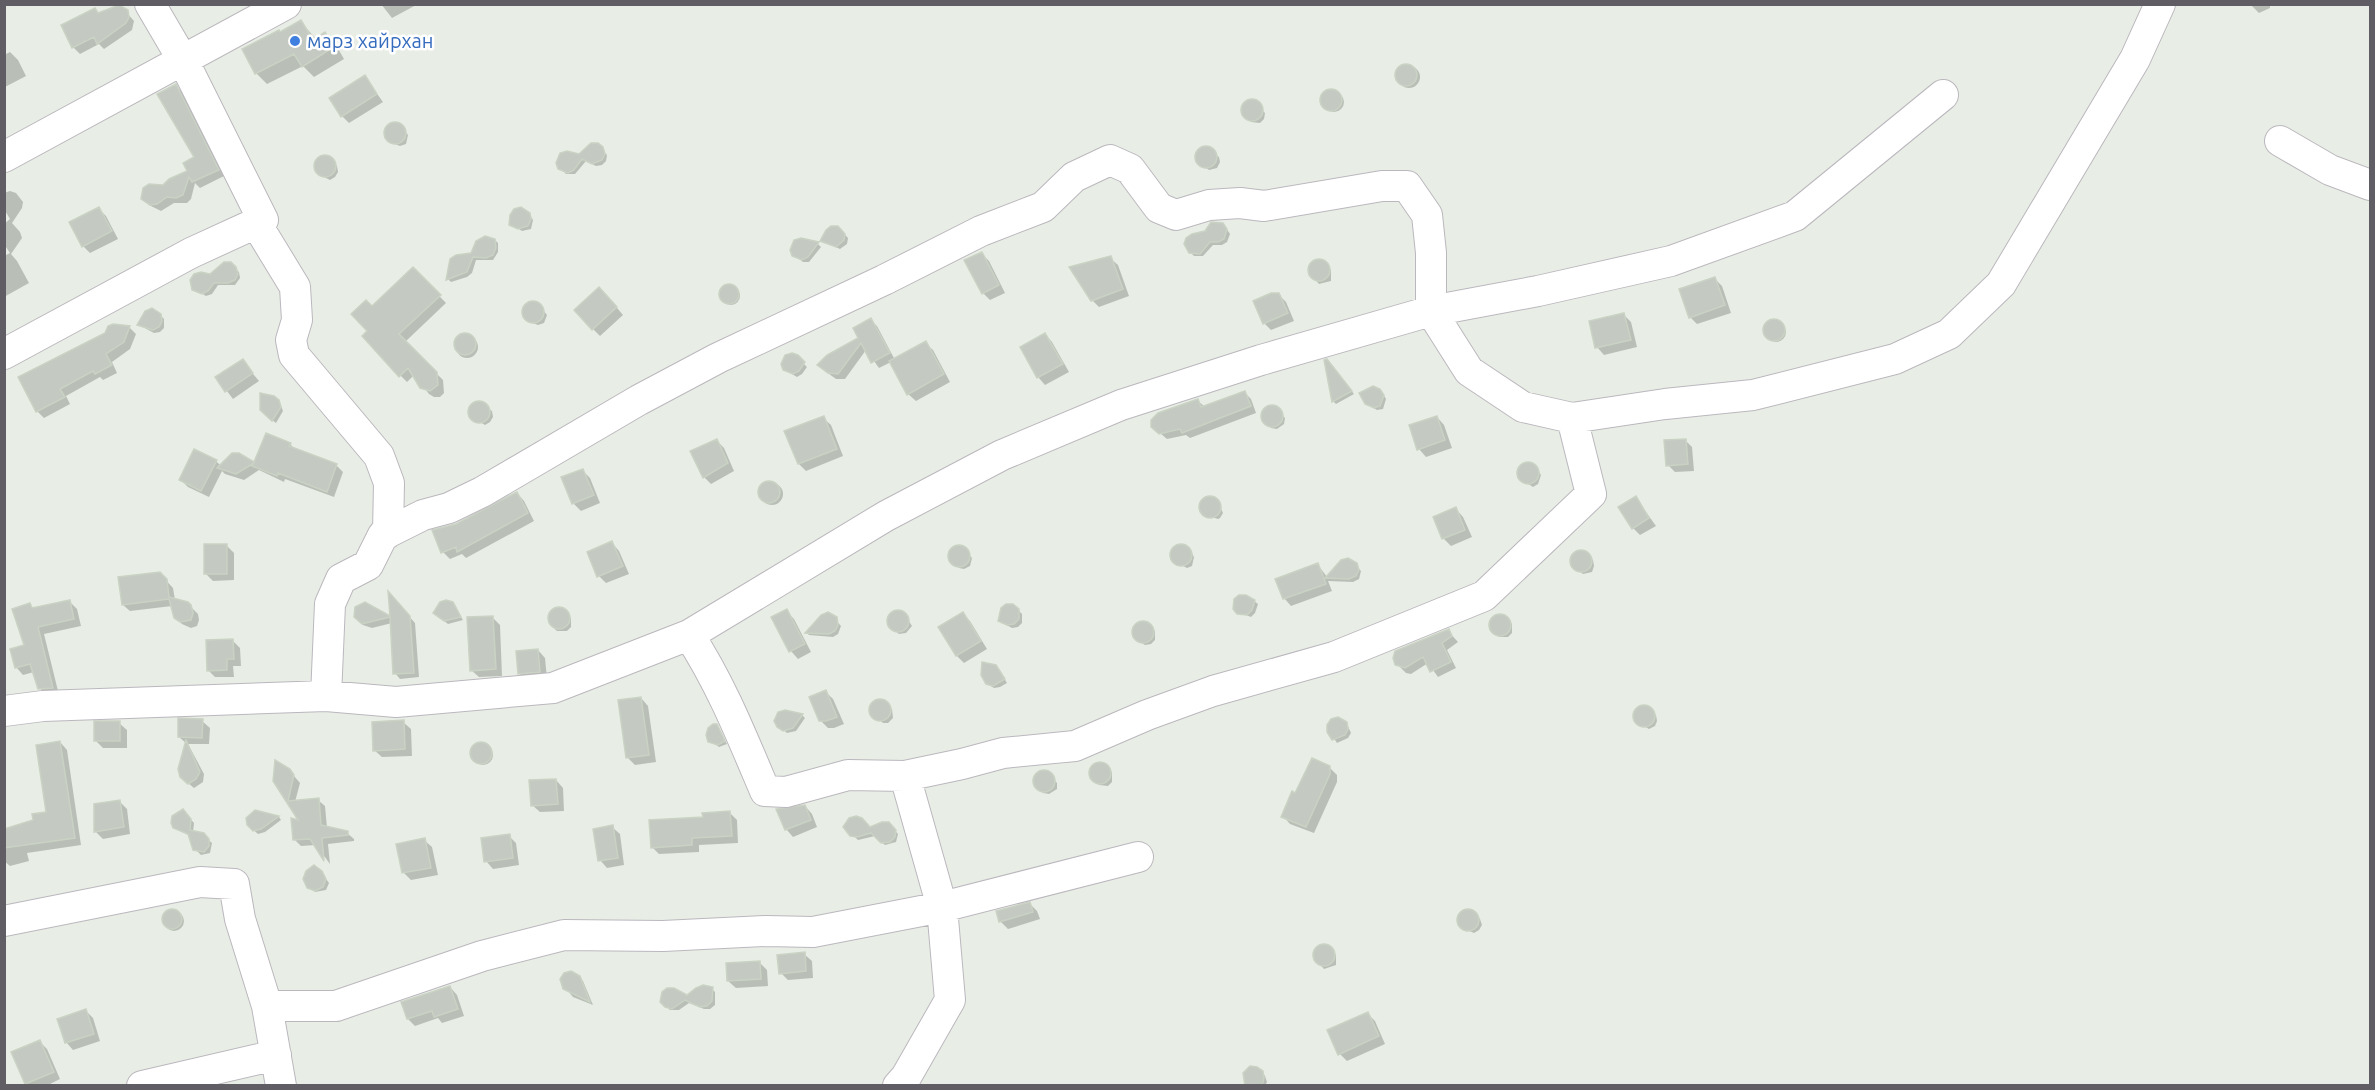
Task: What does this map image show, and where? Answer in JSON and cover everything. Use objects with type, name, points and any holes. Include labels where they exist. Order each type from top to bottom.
[{"type":"street","points":[[4,354],[191,253],[263,220],[184,62],[150,4]]},
{"type":"street","points":[[4,157],[184,62],[286,4]]},
{"type":"street","points":[[326,696],[330,604],[341,579],[368,565],[383,536],[388,532],[423,515],[449,508],[482,492],[639,400],[718,358],[884,280],[981,231],[1043,207],[1074,177],[1110,160],[1130,169],[1159,208],[1176,215],[1209,205],[1240,203],[1264,206],[1382,186],[1407,186],[1427,214],[1431,253],[1431,312],[1469,371],[1523,407],[1572,418],[1665,404],[1753,395],[1895,359],[1949,334],[2001,284],[2135,59],[2160,4]]},
{"type":"street","points":[[4,711],[78,704],[326,696],[396,702],[553,688],[689,635],[886,516],[1002,455],[1121,405],[1261,360],[1431,312],[1539,291],[1671,261],[1795,216],[1943,95]]},
{"type":"street","points":[[2280,141],[2330,170],[2370,185]]},
{"type":"street","points":[[256,223],[296,287],[297,320],[291,340],[294,355],[379,456],[389,483],[388,532]]},
{"type":"street","points":[[689,635],[729,704],[765,791],[786,792],[848,775],[905,776],[1003,753],[1075,746],[1213,691],[1334,657],[1484,596],[1591,494],[1572,418]]},
{"type":"street","points":[[898,1086],[906,1077],[950,1000],[942,907],[905,776]]},
{"type":"street","points":[[267,1006],[336,1006],[482,956],[564,935],[663,936],[766,931],[813,932],[942,907],[1138,857]]},
{"type":"street","points":[[4,921],[200,882],[234,884],[240,919],[267,1006],[281,1086]]},
{"type":"street","points":[[142,1086],[276,1055]]},
{"type":"building","points":[[119,5],[128,10],[129,17],[126,23],[97,44],[94,37],[72,48],[61,25],[95,8],[98,13]]},
{"type":"building","points":[[301,20],[313,40],[325,32],[334,47],[302,67],[294,54],[255,74],[242,49]]},
{"type":"building","points":[[1406,64],[1414,67],[1417,75],[1414,83],[1406,86],[1398,83],[1395,75],[1398,67]]},
{"type":"building","points":[[365,75],[377,94],[341,117],[329,98]]},
{"type":"building","points":[[176,84],[219,170],[192,182],[189,177],[183,195],[176,198],[167,197],[157,204],[150,205],[141,199],[143,188],[149,184],[163,185],[169,179],[187,171],[183,163],[194,157],[157,94]]},
{"type":"building","points":[[1331,89],[1339,92],[1342,100],[1339,108],[1331,111],[1323,108],[1320,100],[1323,92]]},
{"type":"building","points":[[1252,99],[1260,102],[1263,110],[1260,118],[1252,121],[1244,118],[1241,110],[1244,102]]},
{"type":"building","points":[[395,122],[403,125],[406,133],[403,141],[395,144],[387,141],[384,133],[387,125]]},
{"type":"building","points":[[591,143],[598,143],[603,147],[605,154],[602,160],[592,164],[582,159],[574,170],[568,173],[558,169],[556,163],[560,153],[567,151],[579,154]]},
{"type":"building","points":[[1206,146],[1214,149],[1217,157],[1214,165],[1206,168],[1198,165],[1195,157],[1198,149]]},
{"type":"building","points":[[325,155],[333,158],[336,166],[333,174],[325,177],[317,174],[314,166],[317,158]]},
{"type":"building","points":[[99,207],[112,231],[82,247],[69,222]]},
{"type":"building","points":[[521,207],[530,213],[531,219],[528,226],[518,229],[509,225],[510,215],[514,209]]},
{"type":"building","points":[[1211,222],[1223,223],[1227,229],[1224,239],[1210,242],[1200,254],[1189,253],[1184,244],[1186,238],[1205,231]]},
{"type":"building","points":[[831,226],[838,226],[845,234],[844,240],[836,247],[820,241]]},
{"type":"building","points":[[485,236],[495,239],[496,248],[493,255],[486,258],[473,257],[467,272],[446,280],[450,259],[456,255],[471,253],[476,241]]},
{"type":"building","points":[[801,238],[819,242],[808,257],[802,260],[792,256],[790,250],[794,240]]},
{"type":"building","points":[[982,252],[999,285],[982,294],[964,260]]},
{"type":"building","points":[[1111,256],[1123,289],[1091,301],[1069,267]]},
{"type":"building","points":[[1319,259],[1327,262],[1330,270],[1327,278],[1319,281],[1311,278],[1308,270],[1311,262]]},
{"type":"building","points":[[224,262],[231,262],[236,267],[238,274],[235,280],[228,283],[214,283],[208,291],[202,294],[192,290],[190,280],[194,274],[201,272],[210,274]]},
{"type":"building","points":[[413,267],[441,295],[399,334],[437,372],[438,385],[430,391],[420,388],[408,368],[399,377],[362,336],[367,331],[351,314],[366,300],[372,306]]},
{"type":"building","points":[[1715,277],[1725,305],[1689,318],[1679,289]]},
{"type":"building","points":[[729,284],[736,287],[739,294],[736,301],[729,304],[722,301],[719,294],[722,287]]},
{"type":"building","points":[[599,287],[617,307],[592,330],[574,310]]},
{"type":"building","points":[[1271,293],[1279,293],[1288,313],[1263,324],[1253,301]]},
{"type":"building","points":[[533,301],[541,304],[544,312],[541,320],[533,323],[525,320],[522,312],[525,304]]},
{"type":"building","points":[[152,308],[161,314],[162,321],[159,327],[153,330],[137,325],[145,311]]},
{"type":"building","points":[[1624,313],[1631,340],[1595,348],[1589,321]]},
{"type":"building","points":[[871,318],[890,353],[871,363],[861,343],[838,374],[828,373],[817,365],[827,355],[858,338],[853,328]]},
{"type":"building","points":[[1774,319],[1782,322],[1785,330],[1782,338],[1774,341],[1766,338],[1763,330],[1766,322]]},
{"type":"building","points":[[113,324],[130,326],[124,342],[106,354],[112,365],[95,374],[93,371],[60,389],[65,397],[36,412],[18,377],[105,333],[108,326]]},
{"type":"building","points":[[465,333],[473,336],[476,344],[473,352],[465,355],[457,352],[454,344],[457,336]]},
{"type":"building","points":[[1045,333],[1063,364],[1037,378],[1020,347]]},
{"type":"building","points":[[926,341],[944,374],[907,395],[889,361]]},
{"type":"building","points":[[792,353],[805,362],[799,371],[793,374],[783,370],[781,364],[785,355]]},
{"type":"building","points":[[243,359],[253,373],[225,392],[215,377]]},
{"type":"building","points":[[1327,359],[1352,391],[1332,402],[1324,360]]},
{"type":"building","points":[[1373,386],[1380,389],[1384,395],[1380,406],[1374,408],[1365,404],[1359,393]]},
{"type":"building","points":[[1245,391],[1251,406],[1182,433],[1180,429],[1159,434],[1151,427],[1151,420],[1158,413],[1198,399],[1201,407]]},
{"type":"building","points":[[260,393],[274,396],[279,400],[281,407],[272,421],[260,410]]},
{"type":"building","points":[[479,401],[487,404],[490,412],[487,420],[479,423],[471,420],[468,412],[471,404]]},
{"type":"building","points":[[1272,405],[1280,408],[1283,416],[1280,424],[1272,427],[1264,424],[1261,416],[1264,408]]},
{"type":"building","points":[[824,416],[837,449],[798,464],[784,431]]},
{"type":"building","points":[[1437,416],[1445,440],[1417,450],[1409,425]]},
{"type":"building","points":[[266,433],[291,443],[289,446],[337,464],[327,492],[278,473],[277,476],[252,466],[254,463],[236,474],[217,468],[232,453],[239,453],[254,462]]},
{"type":"building","points":[[717,439],[728,463],[703,478],[690,451]]},
{"type":"building","points":[[1686,439],[1688,464],[1666,466],[1664,440]]},
{"type":"building","points":[[194,449],[217,460],[201,491],[179,480]]},
{"type":"building","points":[[1528,462],[1536,465],[1539,473],[1536,481],[1528,484],[1520,481],[1517,473],[1520,465]]},
{"type":"building","points":[[583,469],[594,495],[572,504],[561,477]]},
{"type":"building","points":[[769,481],[777,484],[780,492],[777,500],[769,503],[761,500],[758,492],[761,484]]},
{"type":"building","points":[[517,492],[528,513],[457,552],[456,547],[441,553],[432,530],[456,524]]},
{"type":"building","points":[[1210,496],[1218,499],[1221,507],[1218,515],[1210,518],[1202,515],[1199,507],[1202,499]]},
{"type":"building","points":[[1636,496],[1649,518],[1632,529],[1618,507]]},
{"type":"building","points":[[1456,507],[1465,530],[1442,539],[1433,517]]},
{"type":"building","points":[[612,541],[623,566],[597,577],[587,552]]},
{"type":"building","points":[[204,544],[227,544],[227,574],[204,574]]},
{"type":"building","points":[[1181,544],[1189,547],[1192,555],[1189,563],[1181,566],[1173,563],[1170,555],[1173,547]]},
{"type":"building","points":[[959,545],[967,548],[970,556],[967,564],[959,567],[951,564],[948,556],[951,548]]},
{"type":"building","points":[[1581,550],[1589,553],[1592,561],[1589,569],[1581,572],[1573,569],[1570,561],[1573,553]]},
{"type":"building","points":[[1348,558],[1357,563],[1359,570],[1356,576],[1349,579],[1325,578],[1341,560]]},
{"type":"building","points":[[1318,563],[1326,584],[1283,599],[1275,579]]},
{"type":"building","points":[[160,572],[167,579],[169,597],[191,605],[193,613],[191,620],[180,622],[174,618],[169,599],[122,605],[118,577]]},
{"type":"building","points":[[388,591],[410,616],[414,673],[393,674],[390,617],[362,624],[354,617],[355,607],[365,602],[390,616]]},
{"type":"building","points":[[1239,595],[1246,595],[1255,600],[1252,610],[1247,615],[1237,614],[1233,609],[1234,599]]},
{"type":"building","points":[[70,600],[74,619],[38,627],[53,688],[38,689],[30,664],[15,668],[10,649],[24,645],[12,609],[30,603],[32,608]]},
{"type":"building","points":[[446,600],[453,602],[461,617],[444,621],[433,613],[440,602]]},
{"type":"building","points":[[1006,604],[1013,604],[1019,609],[1019,619],[1014,624],[1007,625],[998,621],[1001,608]]},
{"type":"building","points":[[559,607],[567,610],[570,618],[567,626],[559,629],[551,626],[548,618],[551,610]]},
{"type":"building","points":[[787,609],[805,644],[789,652],[771,617]]},
{"type":"building","points":[[898,610],[906,613],[909,621],[906,629],[898,632],[890,629],[887,621],[890,613]]},
{"type":"building","points":[[828,612],[837,617],[838,625],[835,631],[829,634],[805,633],[821,615]]},
{"type":"building","points":[[963,612],[981,641],[956,656],[938,627]]},
{"type":"building","points":[[1500,614],[1508,617],[1511,625],[1508,633],[1500,636],[1492,633],[1489,625],[1492,617]]},
{"type":"building","points":[[493,616],[496,669],[470,671],[467,617]]},
{"type":"building","points":[[1143,621],[1151,624],[1154,632],[1151,640],[1143,643],[1135,640],[1132,632],[1135,624]]},
{"type":"building","points":[[1449,629],[1452,636],[1442,643],[1451,662],[1430,672],[1423,657],[1405,668],[1395,665],[1393,658],[1395,651]]},
{"type":"building","points":[[233,639],[234,659],[227,659],[227,670],[207,671],[206,640]]},
{"type":"building","points":[[538,649],[540,672],[518,674],[516,651]]},
{"type":"building","points":[[982,662],[996,665],[1005,679],[993,686],[986,684],[981,675]]},
{"type":"building","points":[[826,690],[837,717],[819,721],[809,697]]},
{"type":"building","points":[[641,697],[649,755],[626,758],[618,700]]},
{"type":"building","points":[[880,699],[888,702],[891,710],[888,718],[880,721],[872,718],[869,710],[872,702]]},
{"type":"building","points":[[1644,705],[1652,708],[1655,716],[1652,724],[1644,727],[1636,724],[1633,716],[1636,708]]},
{"type":"building","points":[[785,710],[803,714],[793,728],[783,731],[774,721],[778,712]]},
{"type":"building","points":[[1338,717],[1347,722],[1348,729],[1345,735],[1332,740],[1327,732],[1327,725],[1331,719]]},
{"type":"building","points":[[178,718],[203,719],[202,738],[178,737]]},
{"type":"building","points":[[404,720],[405,749],[373,751],[372,722]]},
{"type":"building","points":[[94,721],[120,721],[120,741],[94,741]]},
{"type":"building","points":[[717,724],[725,741],[718,745],[708,742],[706,735],[708,728]]},
{"type":"building","points":[[186,740],[200,772],[196,779],[188,784],[180,777],[178,769]]},
{"type":"building","points":[[60,741],[75,838],[4,848],[4,829],[33,820],[32,814],[46,812],[36,745]]},
{"type":"building","points":[[481,742],[489,745],[492,753],[489,761],[481,764],[473,761],[470,753],[473,745]]},
{"type":"building","points":[[1312,758],[1330,766],[1330,774],[1306,827],[1281,817],[1292,791],[1295,793]]},
{"type":"building","points":[[275,760],[290,769],[294,775],[288,801],[319,798],[321,825],[348,831],[348,835],[322,838],[324,861],[310,839],[293,840],[291,818],[298,820],[273,781]]},
{"type":"building","points":[[1100,762],[1108,765],[1111,773],[1108,781],[1100,784],[1092,781],[1089,773],[1092,765]]},
{"type":"building","points":[[1044,770],[1052,773],[1055,781],[1052,789],[1044,792],[1036,789],[1033,781],[1036,773]]},
{"type":"building","points":[[556,779],[558,804],[531,806],[529,780]]},
{"type":"building","points":[[120,800],[124,827],[94,832],[94,804]]},
{"type":"building","points":[[805,805],[811,820],[785,830],[776,809]]},
{"type":"building","points":[[183,809],[191,819],[190,830],[204,833],[209,839],[209,846],[204,852],[193,850],[188,834],[173,828],[172,816]]},
{"type":"building","points":[[255,810],[279,816],[261,829],[253,831],[247,825],[246,818]]},
{"type":"building","points":[[730,811],[732,836],[692,838],[692,845],[651,848],[649,820],[703,817],[702,813]]},
{"type":"building","points":[[856,816],[862,818],[870,827],[889,822],[896,830],[895,837],[890,842],[881,843],[871,833],[857,837],[850,836],[843,827],[849,818]]},
{"type":"building","points":[[613,825],[618,858],[598,861],[593,829]]},
{"type":"building","points":[[510,834],[513,858],[484,862],[481,838]]},
{"type":"building","points":[[425,838],[431,868],[402,873],[396,844]]},
{"type":"building","points":[[314,865],[322,871],[326,879],[323,887],[315,891],[307,888],[303,879],[306,871]]},
{"type":"building","points":[[1030,902],[1033,912],[999,922],[996,911]]},
{"type":"building","points":[[172,909],[179,912],[182,919],[179,926],[172,929],[165,926],[162,919],[165,912]]},
{"type":"building","points":[[1468,909],[1476,912],[1479,920],[1476,928],[1468,931],[1460,928],[1457,920],[1460,912]]},
{"type":"building","points":[[1324,944],[1332,947],[1335,955],[1332,963],[1324,966],[1316,963],[1313,955],[1316,947]]},
{"type":"building","points":[[805,952],[806,971],[779,974],[777,955]]},
{"type":"building","points":[[760,961],[761,979],[727,981],[726,963]]},
{"type":"building","points":[[571,971],[580,976],[590,1002],[563,989],[560,979],[564,973]]},
{"type":"building","points":[[703,985],[713,987],[712,1001],[707,1006],[700,1007],[685,1000],[672,1009],[660,1002],[662,992],[667,988],[674,988],[687,995]]},
{"type":"building","points":[[450,986],[458,1009],[434,1017],[432,1011],[407,1019],[401,1002]]},
{"type":"building","points":[[86,1009],[94,1034],[65,1043],[57,1019]]},
{"type":"building","points":[[1368,1012],[1379,1036],[1338,1055],[1327,1030]]},
{"type":"building","points":[[40,1040],[54,1072],[25,1084],[11,1052]]},
{"type":"building","points":[[1250,1066],[1263,1071],[1262,1086],[1245,1086],[1243,1073]]},
{"type":"place","name":"марз хайрхан","points":[[295,41]]}]
